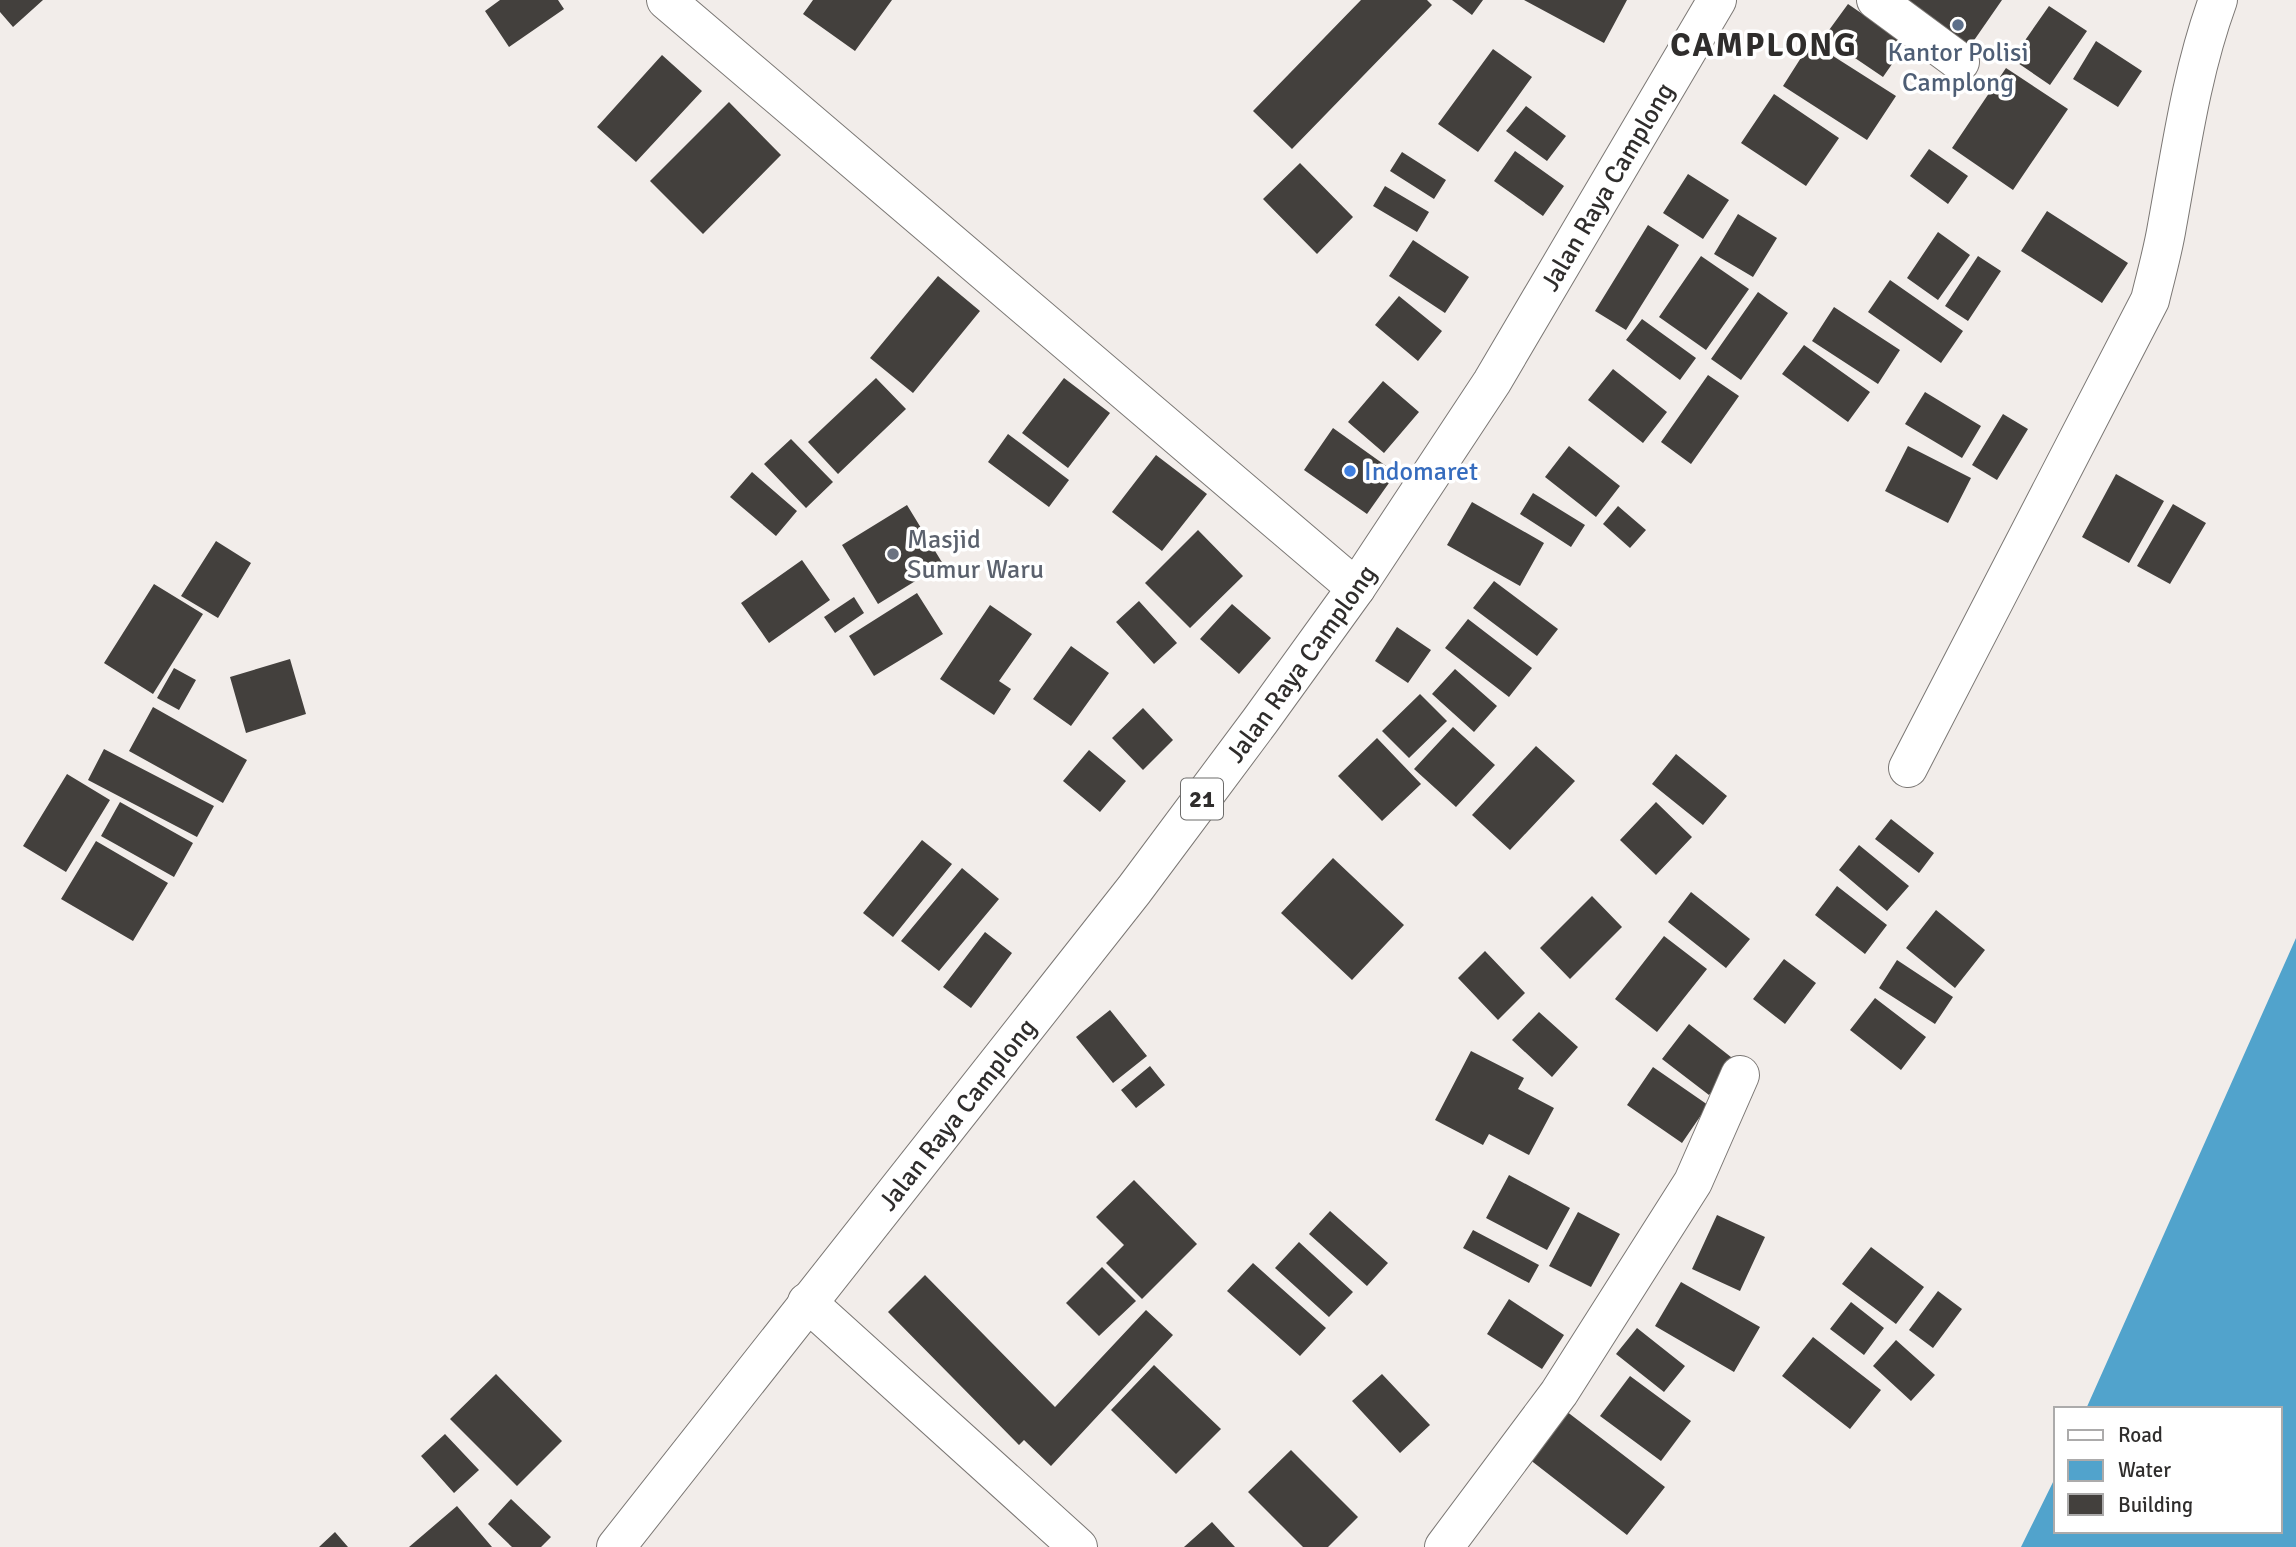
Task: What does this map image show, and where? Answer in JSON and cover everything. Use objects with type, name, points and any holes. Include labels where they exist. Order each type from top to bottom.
[{"type":"main road","name":"Jalan Raya Camplong","points":[[615,1547],[1134,890],[1356,588],[1492,382],[1717,0]]},
{"type":"main road","points":[[1876,0],[1960,62]]},
{"type":"main road","points":[[1908,768],[2150,300],[2167,228],[2182,133],[2204,38],[2218,0]]},
{"type":"main road","points":[[676,4],[1356,588]]},
{"type":"main road","points":[[1444,1547],[1559,1393],[1693,1182],[1740,1075]]},
{"type":"main road","points":[[807,1302],[1078,1547]]},
{"type":"water","points":[[2296,938],[2296,1547],[2021,1547],[2054,1480],[2054,1533],[2282,1533],[2282,1407],[2087,1407]]},
{"type":"building","points":[[0,0],[43,0],[13,27],[0,12]]},
{"type":"building","points":[[500,0],[558,0],[564,9],[509,47],[485,11]]},
{"type":"building","points":[[813,0],[892,0],[855,51],[803,14]]},
{"type":"building","points":[[1361,0],[1427,0],[1432,5],[1292,149],[1253,111]]},
{"type":"building","points":[[1452,0],[1483,0],[1472,15]]},
{"type":"building","points":[[1524,0],[1627,0],[1604,43]]},
{"type":"building","name":"Kantor Polisi Camplong","points":[[1896,0],[2002,0],[1968,49]]},
{"type":"building","points":[[1848,4],[1906,44],[1883,77],[1824,37]]},
{"type":"building","points":[[2049,6],[2087,31],[2050,85],[2012,59]]},
{"type":"building","points":[[2096,41],[2142,71],[2118,107],[2073,79]]},
{"type":"building","points":[[1811,42],[1896,96],[1867,140],[1783,86]]},
{"type":"building","points":[[1493,49],[1532,77],[1478,152],[1438,124]]},
{"type":"building","points":[[662,55],[702,91],[636,162],[597,127]]},
{"type":"building","points":[[2006,68],[2068,109],[2013,190],[1952,148]]},
{"type":"building","points":[[1774,94],[1839,138],[1806,186],[1741,143]]},
{"type":"building","points":[[729,102],[781,155],[703,234],[650,181]]},
{"type":"building","points":[[1526,106],[1566,136],[1547,161],[1506,131]]},
{"type":"building","points":[[1929,149],[1968,176],[1948,204],[1910,176]]},
{"type":"building","points":[[1515,151],[1564,186],[1543,216],[1494,181]]},
{"type":"building","points":[[1402,152],[1446,180],[1434,199],[1390,171]]},
{"type":"building","points":[[1300,163],[1353,217],[1317,254],[1263,199]]},
{"type":"building","points":[[1688,174],[1729,200],[1703,239],[1663,213]]},
{"type":"building","points":[[1385,186],[1429,212],[1417,232],[1373,206]]},
{"type":"building","points":[[2047,211],[2128,263],[2102,303],[2021,251]]},
{"type":"building","points":[[1738,214],[1777,238],[1753,277],[1714,254]]},
{"type":"building","points":[[1648,225],[1679,245],[1626,330],[1595,311]]},
{"type":"building","points":[[1938,232],[1970,255],[1938,300],[1907,278]]},
{"type":"building","points":[[1413,240],[1469,277],[1445,313],[1389,276]]},
{"type":"building","points":[[1701,256],[1749,289],[1706,350],[1659,317]]},
{"type":"building","points":[[1978,256],[2001,271],[1968,321],[1945,306]]},
{"type":"building","points":[[938,276],[980,311],[913,393],[870,358]]},
{"type":"building","points":[[1890,280],[1963,331],[1941,363],[1868,312]]},
{"type":"building","points":[[1758,292],[1788,313],[1741,380],[1711,359]]},
{"type":"building","points":[[1399,296],[1442,331],[1418,361],[1375,325]]},
{"type":"building","points":[[1834,307],[1900,350],[1878,384],[1812,341]]},
{"type":"building","points":[[1642,319],[1696,358],[1680,380],[1626,340]]},
{"type":"building","points":[[1804,345],[1870,392],[1848,422],[1782,374]]},
{"type":"building","points":[[1613,369],[1667,412],[1643,443],[1588,400]]},
{"type":"building","points":[[1708,375],[1739,396],[1691,464],[1661,442]]},
{"type":"building","points":[[876,378],[906,409],[838,474],[808,442]]},
{"type":"building","points":[[1064,378],[1110,413],[1068,468],[1022,433]]},
{"type":"building","points":[[1383,381],[1419,412],[1384,453],[1348,422]]},
{"type":"building","points":[[1925,392],[1981,426],[1962,458],[1905,424]]},
{"type":"building","points":[[2003,414],[2028,429],[1997,480],[1972,465]]},
{"type":"building","name":"Indomaret","points":[[1333,428],[1396,473],[1367,514],[1304,470]]},
{"type":"building","points":[[1008,434],[1069,480],[1049,507],[988,462]]},
{"type":"building","points":[[791,439],[833,482],[806,508],[764,464]]},
{"type":"building","points":[[1569,446],[1620,486],[1596,517],[1545,477]]},
{"type":"building","points":[[1908,446],[1971,478],[1948,523],[1885,491]]},
{"type":"building","points":[[1156,455],[1207,494],[1162,551],[1112,512]]},
{"type":"building","points":[[752,472],[797,511],[776,536],[730,497]]},
{"type":"building","points":[[2116,474],[2164,501],[2129,563],[2082,537]]},
{"type":"building","points":[[1533,493],[1585,525],[1571,547],[1520,514]]},
{"type":"building","points":[[1472,502],[1544,543],[1520,586],[1447,545]]},
{"type":"building","points":[[2173,504],[2206,523],[2170,584],[2137,566]]},
{"type":"building","name":"Masjid Sumur Waru","points":[[907,505],[943,564],[878,604],[842,545]]},
{"type":"building","points":[[1618,506],[1646,530],[1630,548],[1603,524]]},
{"type":"building","points":[[1198,530],[1243,576],[1190,628],[1145,583]]},
{"type":"building","points":[[216,541],[251,563],[218,618],[181,596]]},
{"type":"building","points":[[802,560],[830,600],[769,643],[741,603]]},
{"type":"building","points":[[1494,581],[1558,629],[1537,656],[1473,608]]},
{"type":"building","points":[[154,584],[203,614],[153,694],[104,663]]},
{"type":"building","points":[[917,593],[943,634],[874,676],[849,636]]},
{"type":"building","points":[[854,597],[864,613],[835,633],[824,617]]},
{"type":"building","points":[[1139,601],[1177,643],[1154,664],[1116,622]]},
{"type":"building","points":[[1232,604],[1271,638],[1239,674],[1200,639]]},
{"type":"building","points":[[990,605],[1032,634],[999,681],[1011,689],[994,715],[940,679]]},
{"type":"building","points":[[1468,619],[1532,668],[1509,697],[1445,648]]},
{"type":"building","points":[[1397,627],[1431,650],[1408,683],[1375,661]]},
{"type":"building","points":[[1071,646],[1109,673],[1071,726],[1033,699]]},
{"type":"building","points":[[290,659],[306,714],[246,733],[230,677]]},
{"type":"building","points":[[174,668],[196,680],[179,710],[157,698]]},
{"type":"building","points":[[1455,669],[1497,706],[1474,732],[1432,694]]},
{"type":"building","points":[[1420,694],[1447,721],[1409,758],[1382,731]]},
{"type":"building","points":[[153,707],[247,760],[223,803],[129,751]]},
{"type":"building","points":[[1143,708],[1173,740],[1143,770],[1112,738]]},
{"type":"building","points":[[1453,727],[1495,765],[1456,807],[1414,769]]},
{"type":"building","points":[[1377,738],[1421,784],[1382,821],[1338,776]]},
{"type":"building","points":[[1536,746],[1575,781],[1510,850],[1472,815]]},
{"type":"building","points":[[104,749],[214,806],[197,837],[88,780]]},
{"type":"building","points":[[1089,750],[1126,781],[1100,812],[1063,781]]},
{"type":"building","points":[[1676,754],[1727,796],[1703,825],[1652,784]]},
{"type":"building","points":[[67,774],[110,800],[66,872],[23,846]]},
{"type":"building","points":[[120,802],[193,843],[174,877],[101,836]]},
{"type":"building","points":[[1656,802],[1692,837],[1656,875],[1620,840]]},
{"type":"building","points":[[1891,819],[1934,853],[1919,873],[1875,839]]},
{"type":"building","points":[[922,840],[952,864],[893,937],[863,913]]},
{"type":"building","points":[[96,841],[168,883],[133,941],[61,899]]},
{"type":"building","points":[[1859,845],[1909,886],[1887,911],[1839,870]]},
{"type":"building","points":[[1333,858],[1404,925],[1352,980],[1281,913]]},
{"type":"building","points":[[962,868],[999,899],[939,971],[901,941]]},
{"type":"building","points":[[1837,886],[1887,925],[1865,954],[1815,915]]},
{"type":"building","points":[[1691,892],[1750,939],[1726,968],[1668,922]]},
{"type":"building","points":[[1592,896],[1622,927],[1570,979],[1540,948]]},
{"type":"building","points":[[1936,910],[1985,950],[1955,988],[1906,948]]},
{"type":"building","points":[[985,932],[1012,953],[971,1008],[943,987]]},
{"type":"building","points":[[1664,936],[1707,969],[1657,1032],[1615,999]]},
{"type":"building","points":[[1485,951],[1525,993],[1498,1020],[1458,978]]},
{"type":"building","points":[[1784,959],[1816,983],[1785,1024],[1753,999]]},
{"type":"building","points":[[1897,960],[1953,997],[1935,1024],[1879,988]]},
{"type":"building","points":[[1875,998],[1926,1037],[1901,1070],[1850,1030]]},
{"type":"building","points":[[1110,1010],[1147,1056],[1113,1083],[1076,1037]]},
{"type":"building","points":[[1539,1012],[1578,1047],[1552,1077],[1512,1040]]},
{"type":"building","points":[[1689,1024],[1736,1061],[1709,1095],[1662,1059]]},
{"type":"building","points":[[1471,1051],[1524,1078],[1518,1089],[1554,1108],[1529,1155],[1489,1134],[1483,1145],[1435,1120]]},
{"type":"building","points":[[1150,1066],[1165,1085],[1136,1108],[1121,1090]]},
{"type":"building","points":[[1653,1067],[1708,1105],[1682,1143],[1627,1105]]},
{"type":"building","points":[[1509,1175],[1570,1208],[1547,1250],[1486,1218]]},
{"type":"building","points":[[1134,1180],[1197,1244],[1142,1299],[1106,1263],[1124,1245],[1096,1217]]},
{"type":"building","points":[[1330,1211],[1388,1263],[1367,1286],[1309,1234]]},
{"type":"building","points":[[1578,1212],[1620,1234],[1591,1287],[1549,1266]]},
{"type":"building","points":[[1717,1215],[1765,1237],[1740,1291],[1692,1269]]},
{"type":"building","points":[[1473,1230],[1539,1265],[1529,1283],[1463,1248]]},
{"type":"building","points":[[1299,1242],[1353,1292],[1329,1317],[1275,1268]]},
{"type":"building","points":[[1871,1247],[1924,1287],[1896,1324],[1842,1284]]},
{"type":"building","points":[[1253,1263],[1326,1328],[1300,1356],[1227,1291]]},
{"type":"building","points":[[1102,1267],[1136,1301],[1099,1336],[1066,1303]]},
{"type":"building","points":[[925,1275],[1055,1407],[1146,1310],[1173,1335],[1051,1466],[1024,1440],[1019,1445],[888,1312]]},
{"type":"building","points":[[1681,1282],[1760,1327],[1734,1372],[1655,1326]]},
{"type":"building","points":[[1938,1291],[1962,1309],[1933,1348],[1909,1330]]},
{"type":"building","points":[[1509,1299],[1564,1335],[1542,1369],[1487,1334]]},
{"type":"building","points":[[1851,1302],[1884,1328],[1864,1355],[1830,1329]]},
{"type":"building","points":[[1637,1328],[1685,1366],[1664,1392],[1616,1354]]},
{"type":"building","points":[[1813,1337],[1881,1390],[1850,1429],[1782,1376]]},
{"type":"building","points":[[1896,1340],[1935,1375],[1911,1401],[1873,1366]]},
{"type":"building","points":[[1154,1365],[1221,1429],[1176,1474],[1111,1410]]},
{"type":"building","points":[[496,1374],[562,1441],[517,1486],[450,1419]]},
{"type":"building","points":[[1382,1374],[1430,1425],[1400,1453],[1352,1401]]},
{"type":"building","points":[[1630,1376],[1691,1421],[1661,1461],[1600,1416]]},
{"type":"building","points":[[1566,1411],[1665,1487],[1627,1535],[1529,1459]]},
{"type":"building","points":[[445,1434],[479,1470],[454,1493],[421,1456]]},
{"type":"building","points":[[1291,1450],[1358,1517],[1328,1547],[1303,1547],[1248,1492]]},
{"type":"building","points":[[511,1499],[551,1537],[541,1547],[512,1547],[488,1524]]},
{"type":"building","points":[[457,1506],[492,1547],[409,1547]]},
{"type":"building","points":[[1212,1522],[1235,1547],[1184,1547]]},
{"type":"building","points":[[335,1532],[348,1547],[319,1547]]},
{"type":"place","name":"Kantor Polisi Camplong","points":[[1958,25]]},
{"type":"place","name":"Indomaret","points":[[1350,471]]},
{"type":"place","name":"Masjid Sumur Waru","points":[[893,554]]},
{"type":"district","name":"CAMPLONG","points":[[1764,44]]}]
